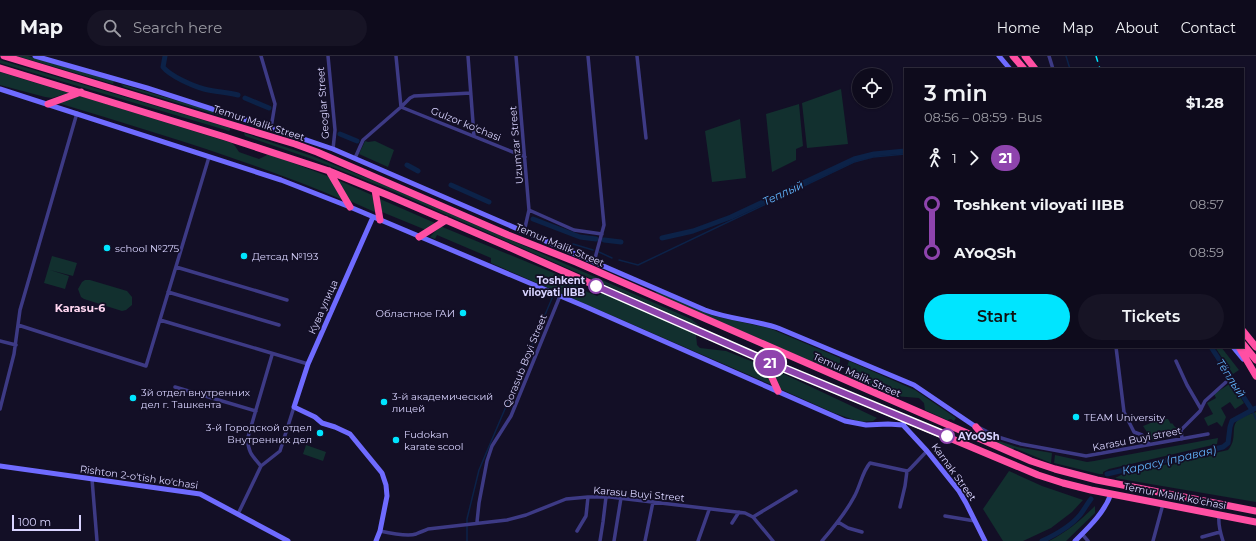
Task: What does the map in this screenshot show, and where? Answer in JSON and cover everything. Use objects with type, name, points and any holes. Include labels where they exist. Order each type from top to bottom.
[{"type":"highway","name":"Temur Malik Street","points":[[4,56],[237,126],[317,152],[573,261],[991,444],[1043,465],[1098,480]]},
{"type":"highway","points":[[1014,56],[1023,68]]},
{"type":"highway","points":[[1025,56],[1035,68]]},
{"type":"highway","name":"Temur Malik Street","points":[[0,68],[233,139],[329,171],[446,220],[904,422],[1026,470],[1063,483],[1091,490]]},
{"type":"highway","points":[[48,104],[81,92]]},
{"type":"highway","points":[[233,139],[237,126]]},
{"type":"highway","points":[[329,171],[350,207]]},
{"type":"highway","points":[[375,190],[377,218]]},
{"type":"highway","points":[[419,237],[446,220]]},
{"type":"highway","points":[[714,339],[711,330],[713,326],[718,325]]},
{"type":"highway","points":[[1244,328],[1256,340]]},
{"type":"highway","points":[[1244,332],[1256,347]]},
{"type":"highway","points":[[1244,345],[1256,360]]},
{"type":"highway","points":[[1240,348],[1256,376]]},
{"type":"highway","points":[[764,360],[778,391]]},
{"type":"highway","points":[[904,422],[910,409]]},
{"type":"highway","points":[[976,427],[991,444]]},
{"type":"highway","name":"Temur Malik ko'chasi","points":[[1098,480],[1256,511]]},
{"type":"highway","name":"Temur Malik ko'chasi","points":[[1091,490],[1256,522]]},
{"type":"street","points":[[35,56],[147,88],[333,149],[715,314],[758,322],[778,328],[914,385],[976,427]]},
{"type":"street","points":[[261,56],[275,104],[271,128]]},
{"type":"street","name":"Geoglar Street","points":[[328,56],[335,130],[333,149]]},
{"type":"street","points":[[396,56],[401,107]]},
{"type":"street","points":[[468,56],[474,136]]},
{"type":"street","name":"Uzumzar Street","points":[[516,56],[529,210],[524,232]]},
{"type":"street","points":[[588,56],[604,225],[594,262]]},
{"type":"street","points":[[637,56],[646,138]]},
{"type":"street","points":[[999,56],[1009,68]]},
{"type":"street","points":[[1049,56],[1053,68]]},
{"type":"street","points":[[0,89],[281,180],[350,207],[560,296],[845,421],[866,425],[904,422]]},
{"type":"street","points":[[355,158],[363,140],[410,98],[414,96],[471,93]]},
{"type":"street","name":"Gulzor ko'chasi","points":[[401,107],[524,157]]},
{"type":"street","points":[[0,409],[16,345],[20,310],[77,113]]},
{"type":"street","points":[[18,325],[146,366],[210,157]]},
{"type":"street","points":[[529,210],[574,230],[602,234]]},
{"type":"street","name":"Кува улица","points":[[294,407],[308,364],[377,218]]},
{"type":"street","points":[[573,261],[582,257]]},
{"type":"street","points":[[176,267],[287,300]]},
{"type":"street","points":[[651,287],[657,298]]},
{"type":"street","points":[[168,292],[279,325]]},
{"type":"street","name":"Qorasub Boyi Street","points":[[477,522],[487,461],[492,446],[511,416],[560,296]]},
{"type":"street","points":[[160,320],[272,355],[308,364]]},
{"type":"street","points":[[0,341],[16,345]]},
{"type":"street","points":[[1116,348],[1124,412],[1134,432],[1142,435],[1149,444]]},
{"type":"street","points":[[1234,348],[1256,376]]},
{"type":"street","points":[[261,466],[251,456],[247,444],[272,355]]},
{"type":"street","points":[[1176,361],[1187,385],[1202,409]]},
{"type":"street","points":[[1182,439],[1181,430],[1202,409],[1204,401],[1226,382]]},
{"type":"street","points":[[175,387],[256,411]]},
{"type":"street","points":[[238,514],[261,466],[280,451],[294,407],[322,422],[350,434],[379,469],[385,481],[387,492],[380,531],[376,541]]},
{"type":"street","name":"Karnak Street","points":[[904,422],[959,491],[985,541]]},
{"type":"street","name":"Karasu Buyi street","points":[[976,427],[1010,441],[1083,456],[1208,434]]},
{"type":"street","points":[[822,541],[843,517],[855,496],[864,473],[870,463],[907,471],[910,470],[927,450]]},
{"type":"street","name":"Rishton 2-o'tish ko'chasi","points":[[0,466],[200,494],[288,541]]},
{"type":"street","points":[[900,507],[907,471]]},
{"type":"street","points":[[92,479],[97,541]]},
{"type":"street","points":[[773,541],[753,517],[796,491]]},
{"type":"street","points":[[1074,541],[1094,521],[1106,505],[1111,494]]},
{"type":"street","points":[[578,531],[586,516],[588,497]]},
{"type":"street","name":"Karasu Buyi Street","points":[[380,531],[411,534],[428,529],[477,522],[507,520],[526,515],[566,499],[588,497],[621,498],[683,505],[709,510],[745,513],[753,517]]},
{"type":"street","points":[[600,541],[604,522],[606,497]]},
{"type":"street","points":[[614,541],[621,498]]},
{"type":"street","points":[[645,541],[653,502]]},
{"type":"street","points":[[1153,541],[1163,504]]},
{"type":"street","points":[[698,541],[709,510]]},
{"type":"street","points":[[732,523],[738,512]]},
{"type":"street","points":[[1219,514],[1218,520],[1223,541]]},
{"type":"street","points":[[945,516],[975,521]]},
{"type":"street","points":[[838,522],[848,528],[862,532]]},
{"type":"street","points":[[1202,537],[1220,532]]},
{"type":"street","points":[[1082,534],[1088,541]]},
{"type":"green space","points":[[17,56],[28,56],[114,81],[113,84]]},
{"type":"green space","points":[[0,60],[230,128],[230,130],[229,131],[0,63]]},
{"type":"green space","points":[[0,72],[69,93],[52,98],[0,85]]},
{"type":"green space","points":[[121,84],[225,115],[224,117],[124,87]]},
{"type":"green space","points":[[841,89],[848,144],[807,148],[802,103]]},
{"type":"green space","points":[[80,96],[232,143],[239,152],[259,159],[269,154],[330,177],[343,200],[273,172],[238,160],[58,103]]},
{"type":"green space","points":[[799,104],[803,146],[796,149],[796,160],[772,172],[766,114]]},
{"type":"green space","points":[[740,119],[746,178],[712,182],[705,131]]},
{"type":"green space","points":[[244,133],[312,156],[392,188],[691,319],[701,327],[390,190],[312,159],[245,136]]},
{"type":"green space","points":[[365,141],[375,141],[394,150],[388,167],[359,154]]},
{"type":"green space","points":[[338,180],[372,195],[377,213],[350,201]]},
{"type":"green space","points":[[380,199],[435,223],[426,230],[382,212]]},
{"type":"green space","points":[[440,226],[573,281],[583,290],[597,296],[603,293],[696,334],[697,345],[700,348],[726,351],[761,365],[772,385],[491,263],[491,258],[437,235],[435,239],[430,237]]},
{"type":"green space","points":[[52,256],[77,263],[73,276],[50,270],[69,276],[65,289],[44,283]]},
{"type":"green space","points":[[85,280],[90,280],[127,291],[132,297],[132,305],[126,310],[122,311],[84,299],[81,297],[78,289]]},
{"type":"green space","points":[[655,290],[714,316],[769,328],[840,358],[840,362],[837,368],[831,370],[657,294]]},
{"type":"green space","points":[[1216,348],[1222,348],[1239,370],[1233,374]]},
{"type":"green space","points":[[849,361],[915,390],[956,418],[954,421],[951,419],[947,420],[925,410],[924,403],[919,398],[894,396],[844,375]]},
{"type":"green space","points":[[771,368],[877,418],[873,421],[860,422],[834,413],[778,388]]},
{"type":"green space","points":[[1231,383],[1244,403],[1235,409],[1230,402],[1221,408],[1226,417],[1222,427],[1217,422],[1208,426],[1204,418],[1213,414],[1207,403],[1216,398],[1214,394]]},
{"type":"green space","points":[[1256,412],[1256,502],[1115,478],[1121,475],[1228,450],[1233,442],[1234,426],[1238,420]]},
{"type":"green space","points":[[1161,419],[1168,419],[1171,424],[1172,423],[1179,429],[1178,432],[1175,435],[1153,441],[1143,426]]},
{"type":"green space","points":[[987,437],[1017,447],[1052,453],[1051,463],[1014,448],[1013,450]]},
{"type":"green space","points":[[1218,438],[1217,444],[1109,469],[1103,472],[1103,474],[1054,463],[1055,455],[1087,462]]},
{"type":"green space","points":[[306,445],[326,452],[323,461],[303,454]]},
{"type":"green space","points":[[1009,471],[1042,486],[1083,500],[1072,512],[1051,528],[1023,541],[1003,541],[983,509]]},
{"type":"green space","points":[[1095,506],[1095,513],[1066,541],[1049,541],[1074,525]]},
{"type":"waterway","name":"Теплый","points":[[165,56],[163,67],[176,77],[204,89],[238,95]]},
{"type":"waterway","points":[[1066,56],[1070,68]]},
{"type":"waterway","name":"Теплый","points":[[245,98],[269,108]]},
{"type":"waterway","name":"Теплый","points":[[340,134],[357,141]]},
{"type":"waterway","name":"Теплый","points":[[662,238],[693,231],[731,217],[854,159],[874,154],[904,151]]},
{"type":"waterway","name":"Теплый","points":[[619,260],[638,265],[854,162],[873,157],[904,154]]},
{"type":"waterway","name":"Теплый","points":[[407,165],[418,171]]},
{"type":"waterway","name":"Теплый","points":[[451,185],[489,202]]},
{"type":"waterway","name":"Теплый","points":[[533,219],[580,237],[596,239]]},
{"type":"waterway","name":"Теплый","points":[[604,240],[621,242]]},
{"type":"waterway","points":[[573,244],[593,250]]},
{"type":"waterway","points":[[599,252],[612,258]]},
{"type":"waterway","points":[[467,541],[467,519],[479,470],[553,296]]},
{"type":"waterway","name":"Тёплый","points":[[1212,348],[1252,410]]},
{"type":"waterway","name":"Карасу (правая)","points":[[1107,474],[1223,447],[1228,443],[1232,421],[1256,408]]},
{"type":"waterway","points":[[1252,410],[1256,419]]},
{"type":"waterway","points":[[1042,541],[1072,523],[1080,515],[1091,499]]},
{"type":"railway","points":[[1096,56],[1100,68]]},
{"type":"bus line","name":"21","points":[[596,286],[714,339],[947,436]]},
{"type":"place","name":"school №275","points":[[107,248]]},
{"type":"place","name":"Детсад №193","points":[[244,256]]},
{"type":"place","name":"Toshkent viloyati IIBB","points":[[596,286]]},
{"type":"place","name":"Областное ГАИ","points":[[463,313]]},
{"type":"place","name":"3й отдел внутренних дел г. Ташкента","points":[[133,398]]},
{"type":"place","name":"3-й академический лицей","points":[[384,402]]},
{"type":"place","name":"TEAM University","points":[[1076,417]]},
{"type":"place","name":"3-й Городской отдел Внутренних дел","points":[[320,433]]},
{"type":"place","name":"AYoQSh","points":[[947,436]]},
{"type":"place","name":"Fudokan karate scool","points":[[396,440]]},
{"type":"district","name":"Karasu-6","points":[[80,308]]}]
